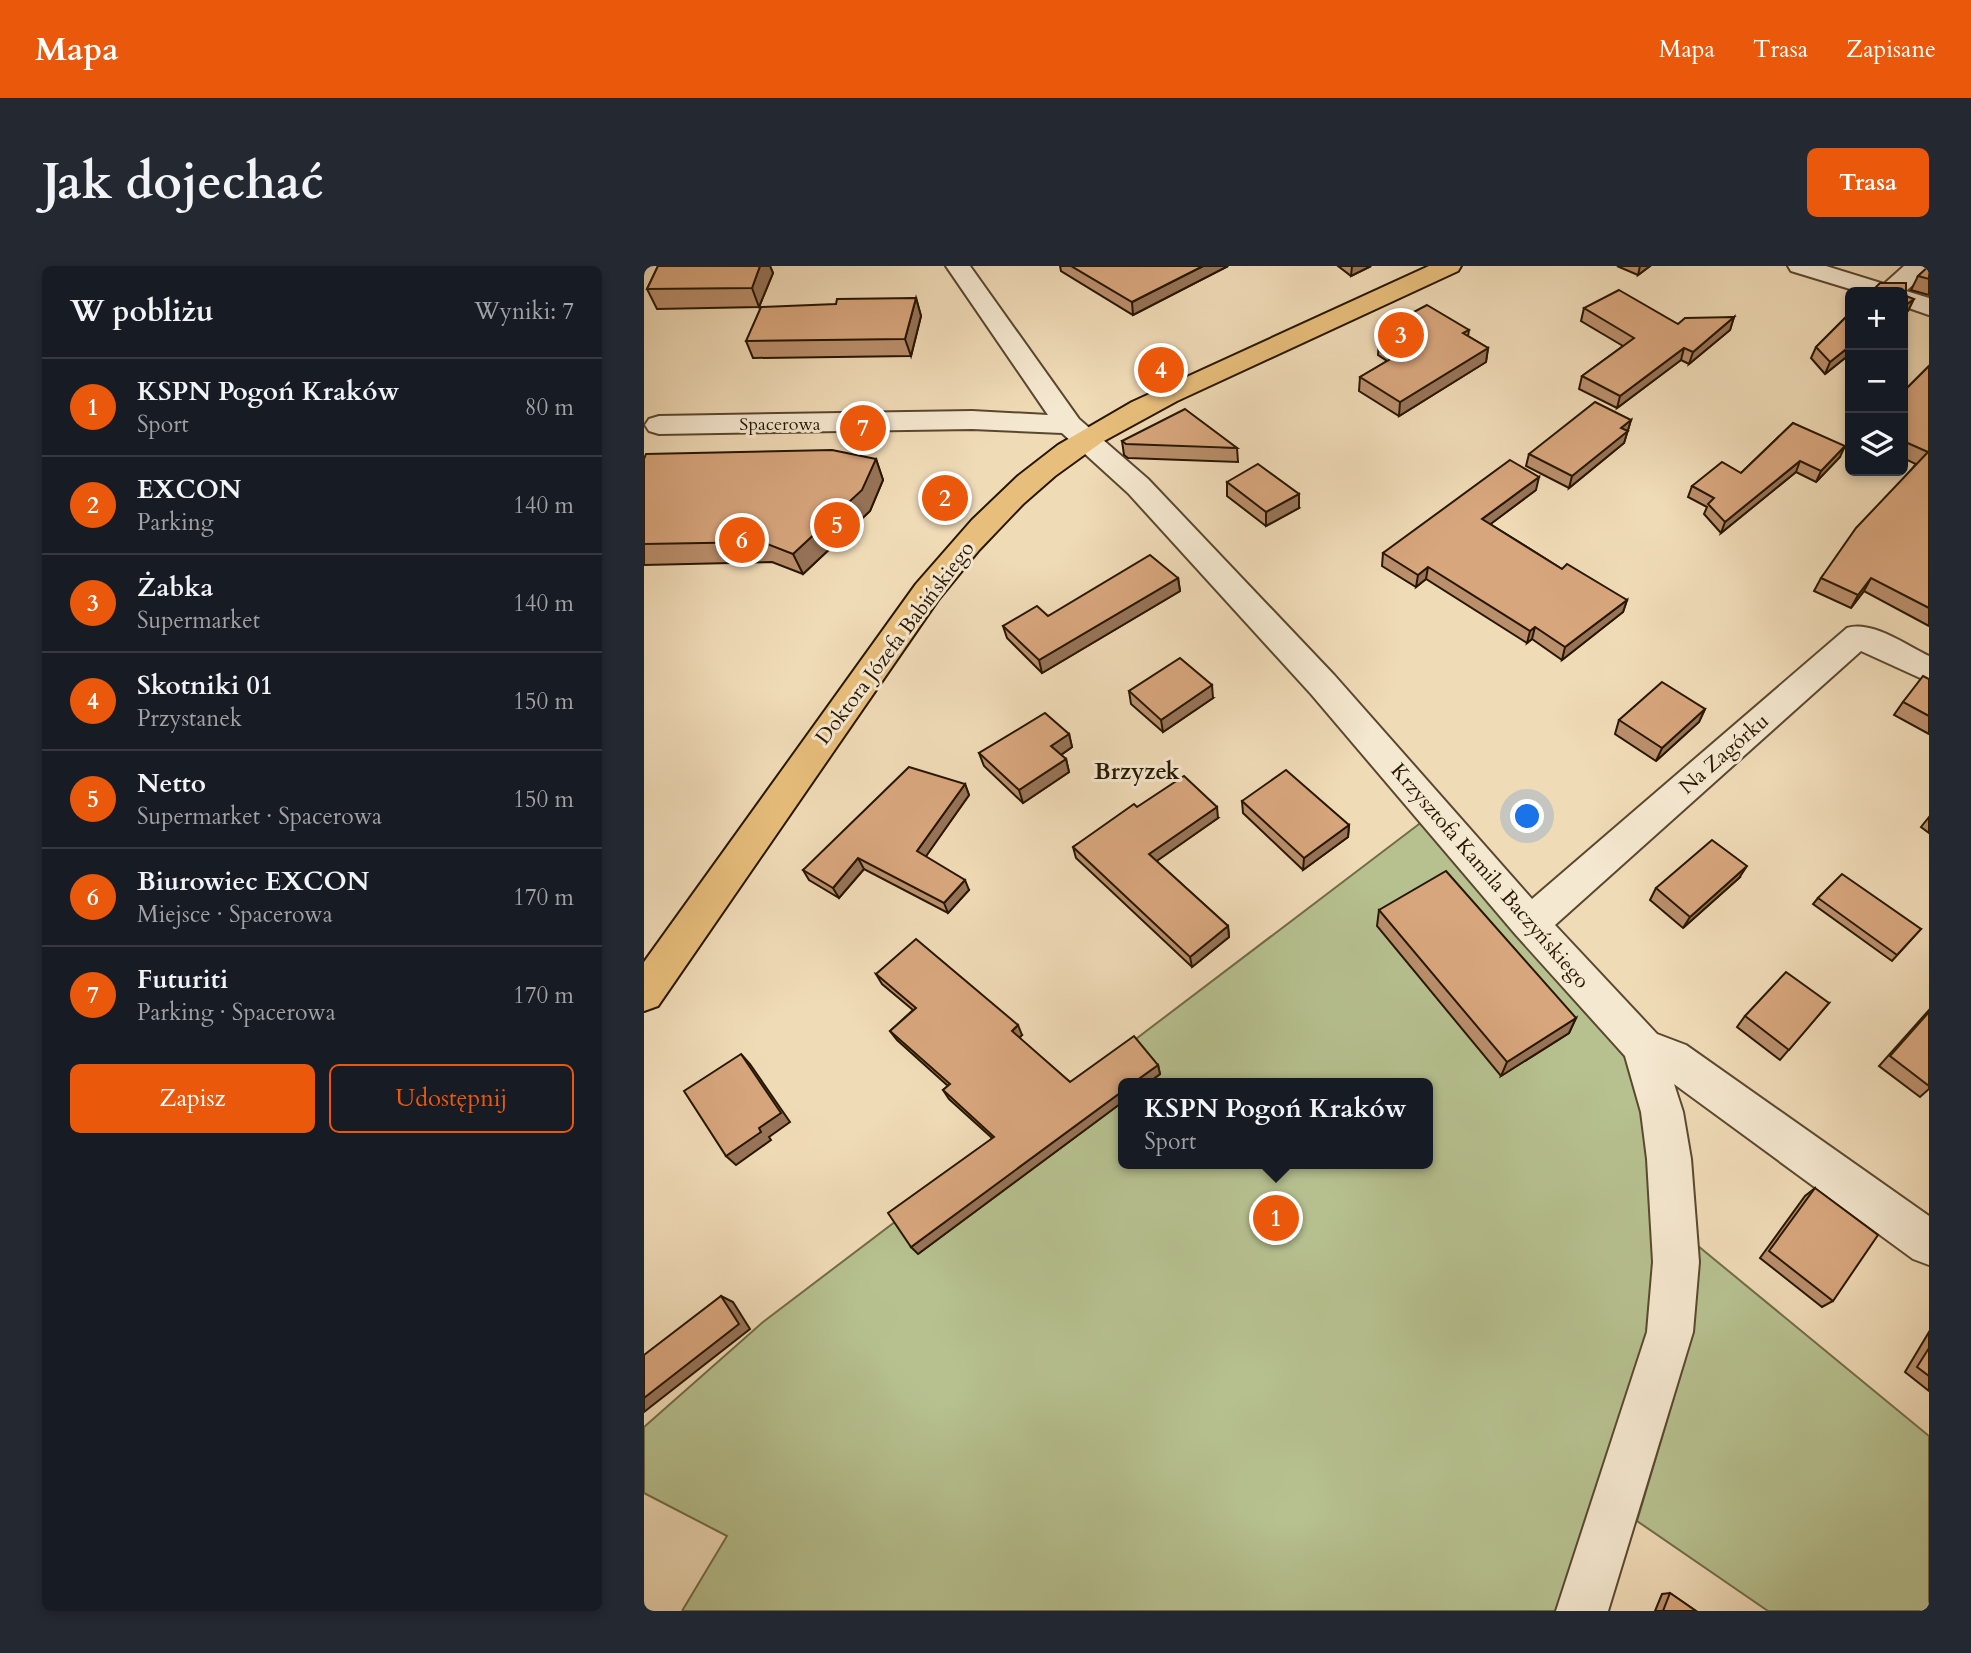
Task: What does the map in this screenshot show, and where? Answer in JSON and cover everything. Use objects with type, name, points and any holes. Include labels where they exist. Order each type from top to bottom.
[{"type":"main road","name":"Doktora Józefa Babińskiego","points":[[644,994],[944,570],[1000,509],[1045,469],[1078,432],[1143,407],[1449,266]]},
{"type":"street","name":"Krzysztofa Kamila Baczyńskiego","points":[[958,266],[1078,432],[1138,486],[1313,675],[1530,924],[1643,1047],[1662,1112],[1669,1159],[1676,1262],[1670,1332],[1582,1611]]},
{"type":"street","points":[[1800,266],[1870,287]]},
{"type":"street","points":[[1893,287],[1919,266]]},
{"type":"street","points":[[1908,300],[1929,307]]},
{"type":"street","name":"Spacerowa","points":[[660,425],[972,420],[1078,432]]},
{"type":"street","name":"Na Zagórku","points":[[1530,924],[1858,636],[1929,670]]},
{"type":"street","points":[[1643,1047],[1672,1058],[1929,1243]]},
{"type":"green space","points":[[1423,821],[1635,1069],[1650,1173],[1653,1262],[1649,1329],[1562,1611],[682,1611],[727,1536],[644,1493],[644,1427],[763,1322]]},
{"type":"green space","points":[[1692,1241],[1929,1436],[1929,1611],[1768,1611],[1637,1521],[1686,1357]]},
{"type":"building","points":[[658,266],[760,266],[752,288],[647,289]]},
{"type":"building","points":[[1071,266],[1203,266],[1132,302]]},
{"type":"building","points":[[1929,266],[1929,279],[1918,276]]},
{"type":"building","points":[[1880,283],[1906,283],[1906,287],[1876,287]]},
{"type":"building","points":[[1619,290],[1678,324],[1685,318],[1734,317],[1693,352],[1684,348],[1620,396],[1582,376],[1634,338],[1584,308]]},
{"type":"building","points":[[916,298],[905,339],[746,341],[761,307],[836,304],[837,299]]},
{"type":"building","points":[[1427,305],[1469,330],[1463,333],[1488,348],[1400,402],[1360,377],[1399,354],[1379,342],[1391,324]]},
{"type":"building","points":[[1845,318],[1845,350],[1830,362],[1816,347]]},
{"type":"building","points":[[1929,366],[1929,608],[1871,578],[1858,595],[1821,578],[1856,528],[1928,452],[1908,443],[1908,387]]},
{"type":"building","points":[[1595,402],[1631,420],[1621,428],[1628,431],[1572,476],[1529,454]]},
{"type":"building","points":[[1185,409],[1237,448],[1126,444],[1122,441]]},
{"type":"building","points":[[1793,423],[1845,446],[1821,471],[1800,461],[1725,522],[1708,504],[1714,498],[1692,486],[1722,462],[1741,473]]},
{"type":"building","points":[[832,450],[876,459],[862,490],[793,554],[762,542],[644,544],[646,454]]},
{"type":"building","points":[[1510,460],[1539,477],[1482,519],[1562,569],[1567,564],[1627,600],[1565,647],[1535,627],[1530,631],[1428,567],[1418,575],[1383,553]]},
{"type":"building","points":[[1258,464],[1299,494],[1266,512],[1227,482]]},
{"type":"building","points":[[1150,555],[1178,578],[1039,660],[1003,626],[1037,606],[1048,616]]},
{"type":"building","points":[[1180,658],[1212,685],[1161,720],[1129,691]]},
{"type":"building","points":[[1923,676],[1929,679],[1929,716],[1903,702]]},
{"type":"building","points":[[1662,682],[1705,709],[1662,748],[1619,720]]},
{"type":"building","points":[[1045,713],[1069,734],[1051,746],[1066,759],[1019,790],[979,753]]},
{"type":"building","points":[[909,767],[965,784],[917,851],[965,880],[944,903],[858,858],[833,888],[803,870]]},
{"type":"building","points":[[1286,770],[1349,825],[1304,858],[1242,801]]},
{"type":"building","points":[[1184,776],[1217,807],[1149,854],[1228,926],[1190,957],[1073,847],[1134,804],[1137,807]]},
{"type":"building","points":[[1712,840],[1747,866],[1690,917],[1656,888]]},
{"type":"building","points":[[1446,871],[1576,1018],[1507,1062],[1379,910]]},
{"type":"building","points":[[1842,874],[1921,929],[1897,955],[1818,898]]},
{"type":"building","points":[[916,939],[1018,1025],[1012,1031],[1070,1082],[1134,1036],[1158,1065],[1140,1078],[1118,1078],[1118,1094],[911,1247],[888,1213],[994,1137],[943,1090],[950,1084],[890,1031],[916,1008],[876,974]]},
{"type":"building","points":[[1786,972],[1829,1003],[1789,1050],[1745,1016]]},
{"type":"building","points":[[1929,1012],[1929,1086],[1890,1056]]},
{"type":"building","points":[[741,1054],[781,1113],[759,1128],[761,1132],[726,1156],[684,1091]]},
{"type":"building","points":[[1815,1188],[1878,1235],[1833,1301],[1769,1251]]},
{"type":"building","points":[[721,1296],[739,1324],[644,1398],[644,1355]]},
{"type":"building","points":[[1929,1348],[1929,1376],[1917,1367]]},
{"type":"building","points":[[1670,1593],[1696,1611],[1663,1611]]},
{"type":"place","name":"Żabka","points":[[1401,335]]},
{"type":"place","name":"Skotniki 01","points":[[1161,370]]},
{"type":"place","name":"Futuriti","points":[[863,428]]},
{"type":"place","name":"EXCON","points":[[945,498]]},
{"type":"place","name":"Netto","points":[[837,525]]},
{"type":"place","name":"Biurowiec EXCON","points":[[742,540]]},
{"type":"place","name":"KSPN Pogoń Kraków","points":[[1276,1218]]},
{"type":"district","name":"Brzyzek","points":[[1137,771]]}]
